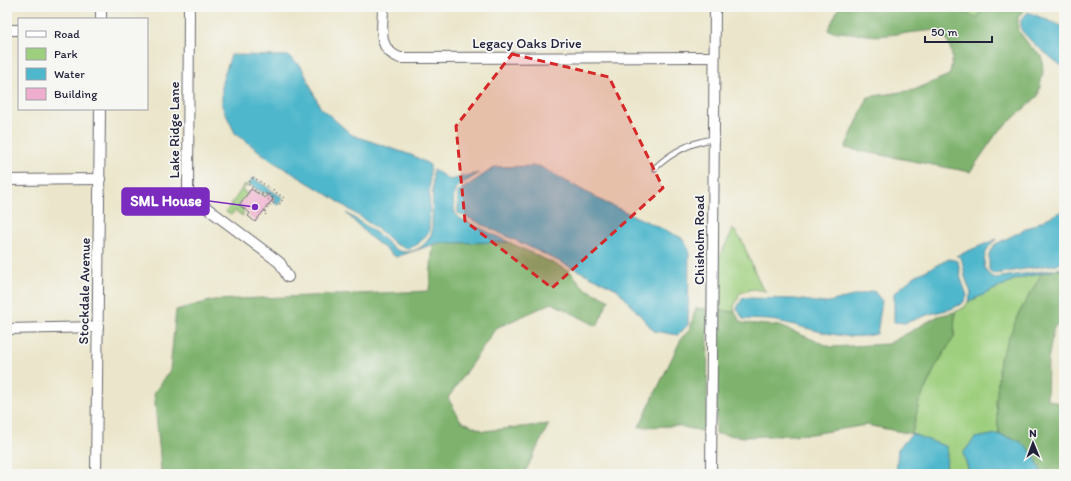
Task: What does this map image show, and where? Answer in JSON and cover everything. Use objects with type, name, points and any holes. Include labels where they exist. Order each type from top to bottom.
[{"type":"street","points":[[101,7],[101,18]]},
{"type":"street","name":"Lake Ridge Lane","points":[[189,7],[188,190],[192,197],[280,263],[288,277]]},
{"type":"street","name":"Legacy Oaks Drive","points":[[383,7],[383,42],[386,49],[392,55],[400,58],[714,57]]},
{"type":"street","name":"Chisholm Road","points":[[711,474],[715,7]]},
{"type":"street","points":[[7,30],[18,30]]},
{"type":"street","name":"Stockdale Avenue","points":[[96,474],[100,110]]},
{"type":"street","points":[[7,180],[100,179]]},
{"type":"street","points":[[7,329],[98,327]]},
{"type":"lane","points":[[655,168],[665,158],[678,150],[696,142],[714,139]]},
{"type":"path","points":[[253,177],[284,198],[278,206],[262,194],[248,184],[253,177]]},
{"type":"path","points":[[262,194],[268,194],[274,198],[264,213],[266,215]]},
{"type":"highlighted area","points":[[512,54],[609,77],[663,188],[552,288],[465,221],[456,126]]},
{"type":"green space","points":[[839,7],[949,7],[977,18],[985,7],[1030,7],[1031,8],[1025,9],[1018,17],[1018,30],[1030,46],[1042,56],[1043,72],[1038,96],[997,133],[970,172],[845,148],[868,97],[914,90],[949,75],[952,57],[948,42],[941,31],[936,30],[878,36],[829,31],[828,30]]},
{"type":"green space","points":[[949,7],[985,7],[977,18]]},
{"type":"green space","points":[[245,184],[248,186],[244,187],[243,190],[244,192],[248,193],[243,216],[235,211],[231,215],[226,212]]},
{"type":"green space","points":[[733,229],[741,239],[761,286],[766,291],[752,289],[738,294],[739,297],[734,306],[735,312],[717,310],[717,263]]},
{"type":"green space","points":[[509,242],[570,271],[584,288],[609,300],[597,326],[552,303],[496,328],[448,398],[461,421],[484,431],[549,424],[524,474],[161,474],[154,393],[170,370],[176,310],[214,300],[429,291],[433,244]]},
{"type":"green space","points":[[1064,268],[1064,322],[1054,327],[1048,360],[1047,399],[1064,405],[1064,474],[1042,474],[1033,453],[1019,441],[999,434],[996,402],[1000,359],[1018,315],[1042,273]]},
{"type":"green space","points":[[1042,273],[1018,315],[996,402],[999,434],[975,438],[963,453],[970,474],[946,474],[947,447],[912,434],[919,402],[936,366],[954,337],[955,312],[965,307],[968,302],[1016,279]]},
{"type":"green space","points":[[696,308],[708,309],[707,432],[677,426],[639,427],[682,337],[691,327]]},
{"type":"green space","points":[[717,310],[735,312],[740,321],[743,323],[780,326],[831,347],[888,344],[938,316],[955,312],[954,337],[936,366],[919,402],[912,434],[866,425],[812,434],[745,437],[716,434]]},
{"type":"water","points":[[1028,12],[1064,27],[1064,68],[1033,43],[1021,30],[1021,20]]},
{"type":"water","points":[[231,55],[288,56],[301,66],[320,107],[352,135],[414,156],[430,165],[429,232],[418,244],[408,249],[395,244],[382,232],[330,196],[272,161],[235,133],[222,106],[222,82]]},
{"type":"water","points":[[539,166],[604,202],[682,238],[689,250],[688,325],[678,335],[654,331],[617,289],[458,213],[458,192],[495,167]]},
{"type":"water","points":[[433,169],[450,180],[479,173],[456,188],[454,207],[457,217],[509,242],[437,243],[413,251],[421,247],[430,238],[432,232]]},
{"type":"water","points":[[253,178],[283,198],[278,205],[273,202],[275,198],[249,184]]},
{"type":"water","points":[[1064,210],[1064,263],[994,274],[989,270],[989,254],[994,245]]},
{"type":"water","points":[[346,213],[367,226],[393,248],[399,251],[411,252],[396,257],[370,237]]},
{"type":"water","points":[[997,239],[992,242],[984,259],[986,270],[989,275],[995,278],[1064,268],[1016,279],[968,302],[971,293],[965,277],[962,260],[959,256],[956,256]]},
{"type":"water","points":[[949,259],[958,261],[961,279],[967,295],[963,303],[951,309],[930,314],[905,323],[894,322],[894,293],[915,276]]},
{"type":"water","points":[[874,291],[882,301],[877,334],[864,336],[827,333],[773,320],[743,319],[737,308],[743,298],[796,299],[824,303]]},
{"type":"water","points":[[912,434],[947,447],[946,474],[896,474],[898,449]]},
{"type":"water","points":[[997,434],[1019,441],[1033,453],[1042,474],[970,474],[963,453],[975,438]]},
{"type":"building","points":[[251,189],[265,198],[268,194],[273,199],[255,222],[248,216],[250,213],[239,205]]},
{"type":"place","name":"SML House","points":[[255,207]]}]
